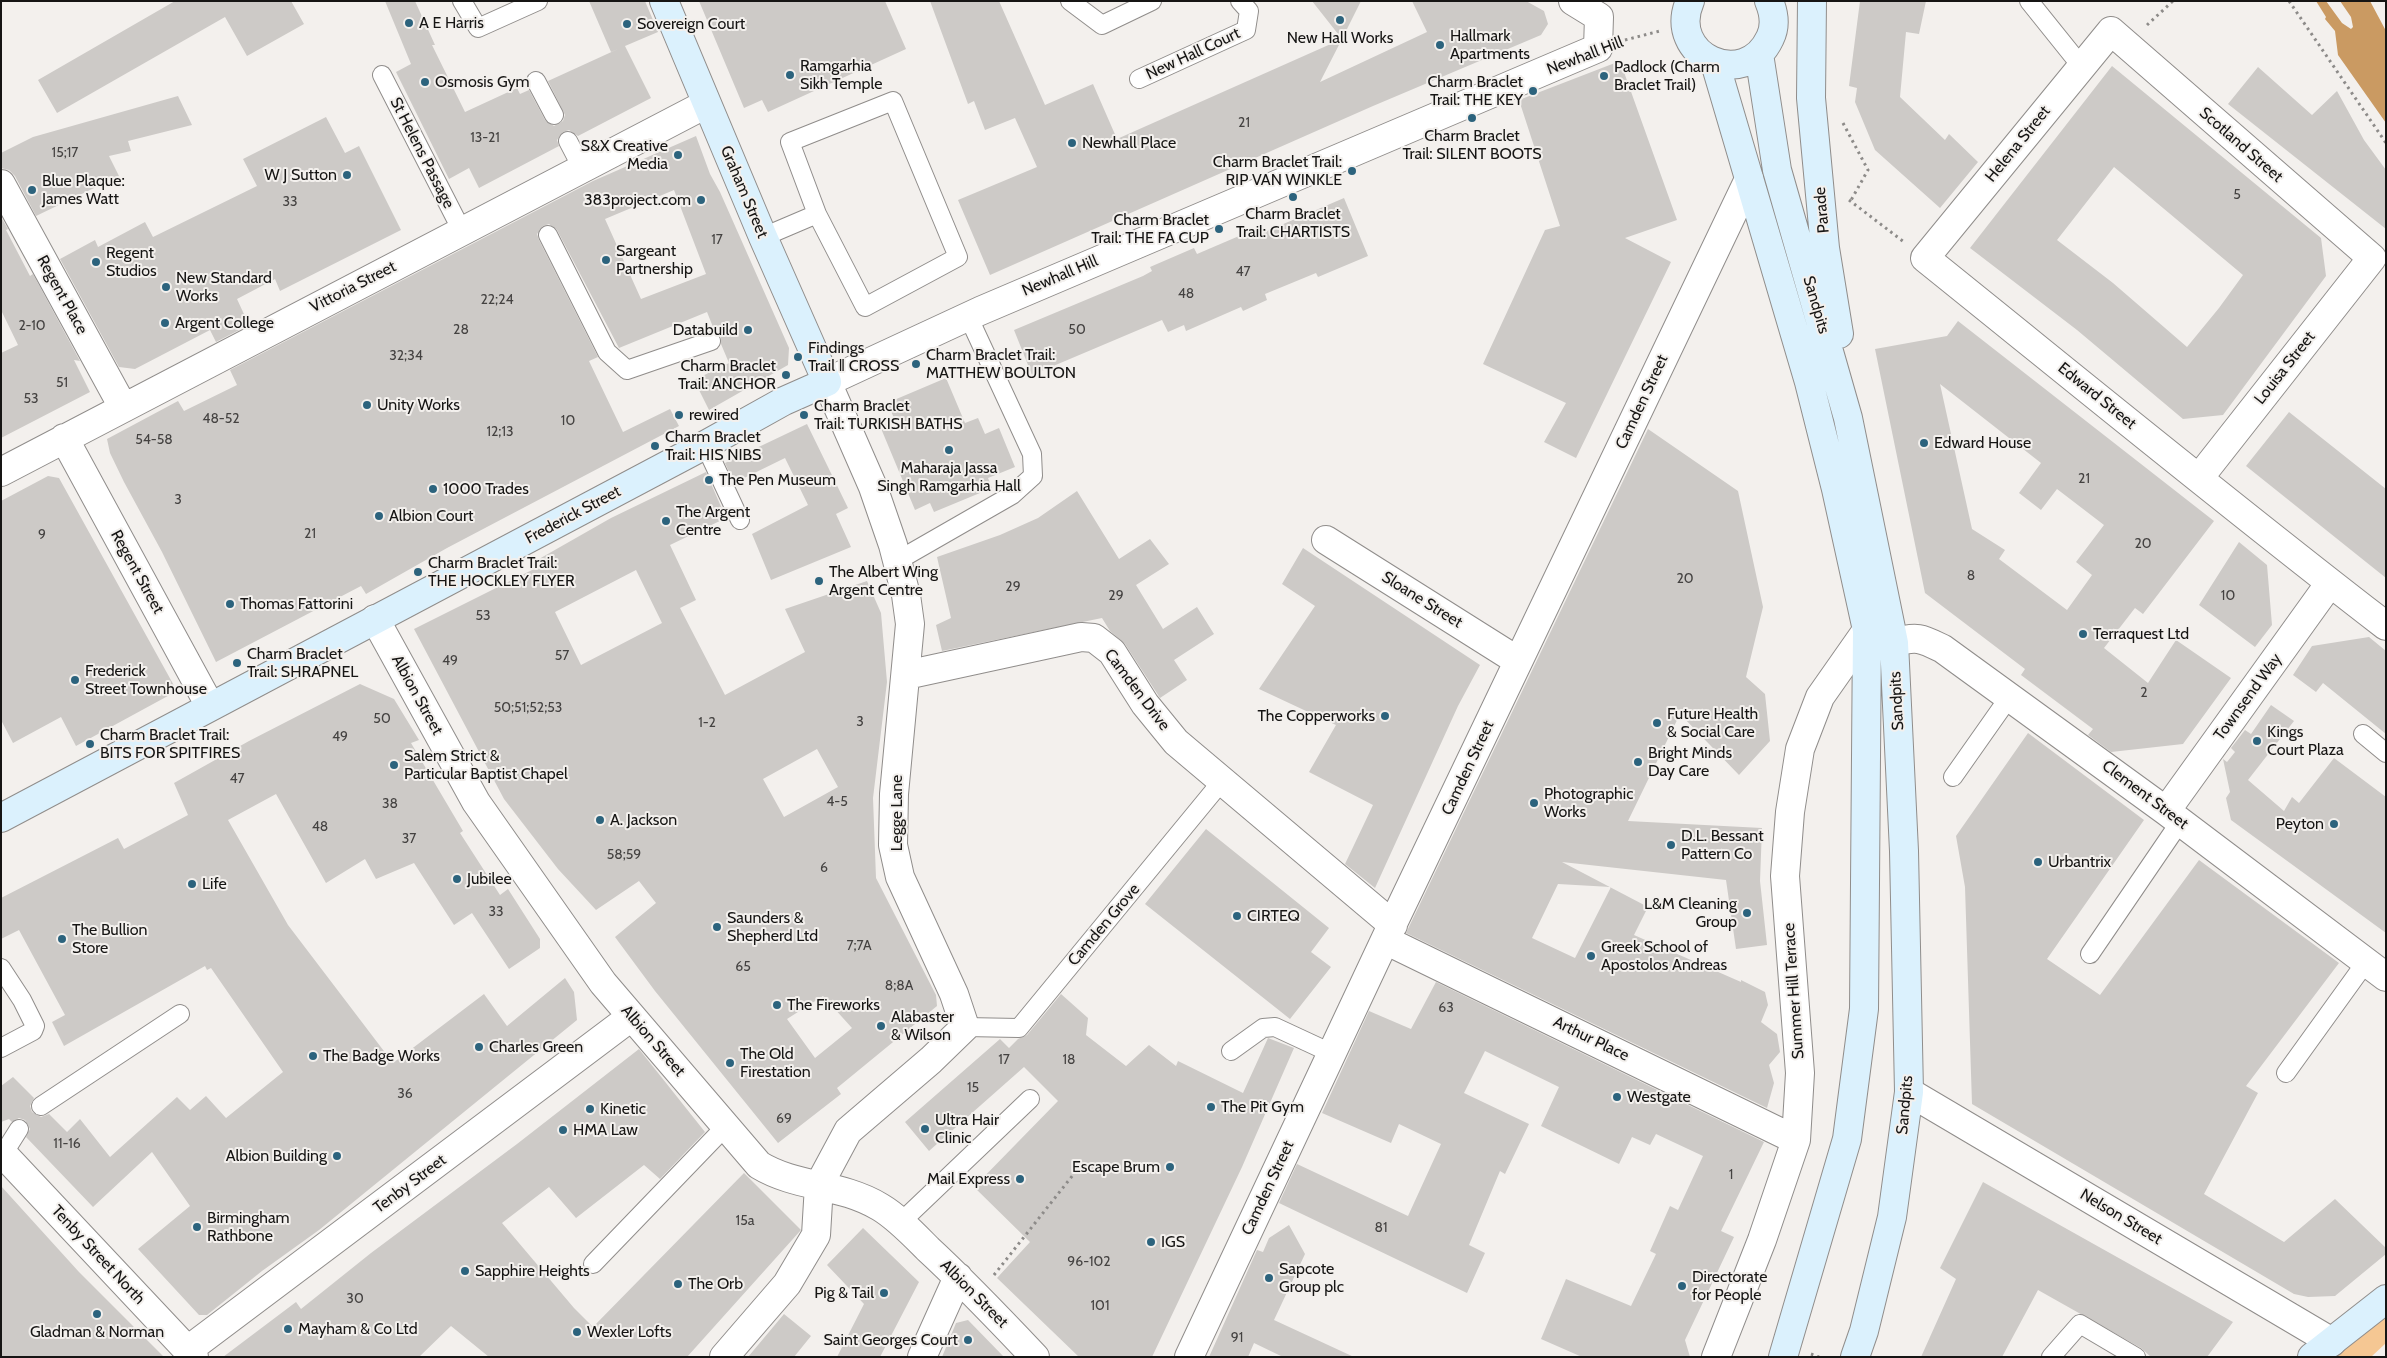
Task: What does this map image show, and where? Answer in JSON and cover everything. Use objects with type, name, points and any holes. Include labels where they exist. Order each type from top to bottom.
[{"type":"main road","name":"Graham Street","points":[[664,1],[706,104],[827,382]]},
{"type":"main road","points":[[1688,13],[1688,37],[1696,50],[1715,63],[1735,65],[1746,62],[1759,54],[1766,46],[1773,32],[1774,18],[1769,1]]},
{"type":"main road","name":"Parade","points":[[1812,1],[1811,98],[1825,248],[1837,321],[1848,418]]},
{"type":"main road","name":"Sandpits","points":[[1759,54],[1777,170],[1848,418],[1894,643],[1904,851],[1909,1092],[1892,1218],[1864,1332],[1855,1357]]},
{"type":"main road","name":"Sandpits","points":[[1715,63],[1811,391],[1836,489],[1867,630],[1864,1008],[1848,1139],[1783,1357]]},
{"type":"main road","name":"Frederick Street","points":[[1,818],[705,445],[784,401],[827,382]]},
{"type":"main road","points":[[2322,1350],[2386,1299]]},
{"type":"street","points":[[1573,1],[1599,16],[1598,48]]},
{"type":"street","name":"Helena Street","points":[[1925,258],[2082,67],[2120,38]]},
{"type":"street","name":"Scotland Street","points":[[2120,38],[2372,258]]},
{"type":"street","name":"Newhall Hill","points":[[827,382],[968,316],[1598,48]]},
{"type":"street","name":"Vittoria Street","points":[[1,472],[123,406],[462,230],[532,203],[582,168],[706,104]]},
{"type":"street","name":"Camden Street","points":[[1189,1357],[1389,932],[1749,179]]},
{"type":"street","name":"Regent Place","points":[[1,184],[123,406]]},
{"type":"street","name":"Edward Street","points":[[1925,258],[2386,626]]},
{"type":"street","name":"Louisa Street","points":[[2199,478],[2372,258]]},
{"type":"street","name":"Legge Lane","points":[[827,382],[873,488],[906,595],[910,624],[894,794],[893,845],[900,877],[954,994],[965,1027]]},
{"type":"street","name":"Regent Street","points":[[64,438],[210,706]]},
{"type":"street","name":"Sloane Street","points":[[1326,540],[1518,661]]},
{"type":"street","name":"Townsend Way","points":[[2173,816],[2330,583]]},
{"type":"street","name":"Albion Street","points":[[375,619],[476,802],[603,983],[759,1165],[777,1176],[856,1194],[880,1207],[900,1223],[978,1296],[1035,1357]]},
{"type":"street","name":"Summer Hill Terrace","points":[[1716,1357],[1762,1240],[1796,1140],[1800,1073],[1786,876],[1790,812],[1800,749],[1820,697],[1867,630]]},
{"type":"street","name":"Camden Drive","points":[[906,675],[1081,638],[1094,638],[1112,652],[1144,704],[1176,742],[1222,781],[1389,932]]},
{"type":"street","name":"Clement Street","points":[[1894,643],[1906,639],[1920,638],[1943,649],[2173,816],[2376,970]]},
{"type":"street","name":"Arthur Place","points":[[1389,932],[1796,1140]]},
{"type":"street","name":"Tenby Street","points":[[191,1354],[631,1017]]},
{"type":"street","points":[[724,1357],[787,1284],[816,1235],[819,1185],[848,1131],[931,1060],[965,1027]]},
{"type":"street","name":"Nelson Street","points":[[1909,1092],[2322,1350]]},
{"type":"street","name":"Tenby Street North","points":[[1,1156],[5,1156],[191,1354]]},
{"type":"street","points":[[922,1357],[958,1277]]},
{"type":"lane","points":[[462,1],[478,28],[538,1]]},
{"type":"lane","points":[[1070,1],[1102,25],[1152,1]]},
{"type":"lane","name":"New Hall Court","points":[[1139,79],[1246,30],[1249,10],[1240,1]]},
{"type":"lane","points":[[2029,1],[2082,67]]},
{"type":"lane","name":"St Helens Passage","points":[[382,75],[462,230]]},
{"type":"lane","points":[[536,81],[554,115]]},
{"type":"lane","points":[[893,101],[958,257],[865,306],[818,214],[790,142],[893,101]]},
{"type":"lane","points":[[568,141],[582,168]]},
{"type":"lane","points":[[763,236],[818,214]]},
{"type":"lane","points":[[548,235],[607,352],[628,370],[711,341]]},
{"type":"lane","points":[[897,562],[1012,495],[1033,476],[1032,454],[968,316]]},
{"type":"lane","points":[[705,445],[740,520]]},
{"type":"lane","points":[[1953,778],[2010,696]]},
{"type":"lane","points":[[2363,734],[2386,753]]},
{"type":"lane","name":"Camden Grove","points":[[965,1027],[1019,1028],[1222,781]]},
{"type":"lane","points":[[2090,954],[2173,816]]},
{"type":"lane","points":[[1,968],[22,1000],[35,1026],[33,1031],[1,1048]]},
{"type":"lane","points":[[2286,1073],[2376,970]]},
{"type":"lane","points":[[41,1106],[180,1014]]},
{"type":"lane","points":[[1231,1051],[1263,1028],[1275,1026],[1332,1053]]},
{"type":"lane","points":[[900,1223],[1030,1099]]},
{"type":"lane","points":[[593,1264],[726,1126]]},
{"type":"lane","points":[[1,1156],[19,1129]]},
{"type":"lane","points":[[2051,1357],[2080,1324],[2136,1357]]},
{"type":"path","points":[[2120,38],[2173,1]]},
{"type":"path","points":[[2289,1],[2386,143]]},
{"type":"path","name":"Newhall Hill","points":[[1598,48],[1688,13]]},
{"type":"path","points":[[1839,116],[1868,170],[1850,202]]},
{"type":"path","points":[[1845,194],[1850,202],[1925,258]]},
{"type":"path","points":[[978,1296],[1073,1175]]},
{"type":"shaded area","points":[[2316,1],[2326,1],[2342,23],[2351,29],[2353,27],[2351,17],[2340,1],[2370,1],[2386,31],[2386,123],[2338,55],[2335,31],[2325,19],[2326,17]]},
{"type":"shaded area","points":[[2386,1306],[2386,1343],[2371,1357],[2326,1357]]},
{"type":"building","points":[[175,1],[291,1],[304,24],[247,56],[225,17],[57,113],[38,80]]},
{"type":"building","points":[[385,1],[415,1],[435,45],[432,45],[465,112],[517,88],[520,94],[529,90],[545,120],[554,126],[563,121],[565,115],[548,81],[618,49],[611,52],[589,1],[645,1],[658,32],[625,46],[651,98],[578,136],[569,130],[563,132],[557,140],[559,146],[479,188],[469,168],[449,179],[396,72],[411,64]]},
{"type":"building","name":"Ramgarhia Sikh Temple","points":[[699,1],[885,1],[906,49],[768,112],[762,100],[744,108]]},
{"type":"building","points":[[930,1],[999,1],[1045,105],[1093,84],[1117,139],[1342,39],[1320,82],[1427,32],[1412,1],[1526,1],[1544,11],[1548,24],[1541,35],[1373,106],[990,275],[958,200],[1037,167],[1015,118],[985,130],[974,101],[968,104]]},
{"type":"building","name":"New Hall Works","points":[[1312,1],[1361,1],[1342,39]]},
{"type":"building","points":[[1860,1],[1926,1],[1919,34],[1906,32],[1900,97],[1945,140],[1949,134],[1978,162],[1940,208],[1875,150],[1855,102],[1857,88],[1849,86]]},
{"type":"building","points":[[1620,61],[1677,220],[1625,238],[1671,262],[1576,458],[1544,442],[1566,403],[1483,364],[1545,230],[1560,226],[1519,100]]},
{"type":"building","points":[[2112,66],[2321,238],[2326,276],[2223,415],[2183,419],[2077,330],[1970,248]],"holes":[[[2114,167],[2243,275],[2187,347],[2113,283],[2057,240]]]},
{"type":"building","points":[[2258,67],[2312,115],[2337,91],[2364,140],[2386,170],[2386,229],[2228,104]]},
{"type":"building","points":[[178,96],[192,125],[128,141],[131,151],[109,156],[119,176],[36,216],[15,176],[9,170],[1,168],[1,153],[33,137]]},
{"type":"building","points":[[326,117],[345,153],[359,146],[401,230],[280,291],[275,279],[237,299],[249,325],[216,342],[210,330],[135,369],[119,367],[60,259],[95,240],[98,247],[145,222],[153,237],[257,186],[243,159]]},
{"type":"building","points":[[696,136],[710,174],[720,192],[789,348],[788,365],[709,410],[694,380],[729,363],[721,344],[721,337],[715,332],[707,312],[619,348],[557,230],[549,224],[543,226],[537,234],[539,240],[598,357],[589,361],[623,432],[670,409],[679,426],[447,548],[366,594],[361,586],[216,662],[162,552],[124,482],[110,453],[107,439],[178,401],[184,411],[237,385],[230,370],[593,181]],"holes":[[[674,190],[706,274],[641,299],[605,219]]]},
{"type":"building","points":[[1344,198],[1368,256],[1318,277],[1316,273],[1265,294],[1267,300],[1243,311],[1241,307],[1186,331],[1184,325],[1168,332],[1162,320],[1032,375],[1014,330],[1143,276],[1152,271],[1150,267],[1194,248],[1197,254],[1246,233],[1248,236],[1259,231],[1260,234]]},
{"type":"building","points":[[1,217],[30,276],[33,274],[80,361],[74,360],[90,392],[1,438],[1,353],[18,345],[1,310]]},
{"type":"building","points":[[1958,321],[2214,521],[2143,614],[2135,608],[2104,648],[2148,683],[2176,640],[2231,678],[2183,744],[2111,752],[2088,735],[2093,729],[2021,675],[2025,669],[1925,593],[1875,349],[1947,336]],"holes":[[[1940,384],[2041,463],[2019,493],[2041,510],[2057,489],[2104,525],[2076,562],[2092,575],[2067,610],[1999,559],[2005,550],[1972,529]]]},
{"type":"building","name":"Maharaja Jassa Singh Ramgarhia Hall","points":[[946,378],[965,423],[978,418],[985,434],[999,428],[1015,467],[988,478],[992,488],[934,512],[930,503],[915,510],[880,426],[895,420],[887,403]]},
{"type":"building","points":[[2289,412],[2386,489],[2386,578],[2246,466]]},
{"type":"building","points":[[807,424],[848,508],[836,514],[851,547],[771,580],[752,534],[808,505],[785,458],[734,483],[725,463]]},
{"type":"building","points":[[1648,429],[1738,491],[1763,607],[1746,677],[1765,694],[1770,741],[1739,775],[1680,714],[1628,821],[1762,828],[1760,881],[1767,945],[1736,949],[1726,880],[1562,862],[1610,887],[1558,884],[1532,938],[1575,958],[1611,888],[1648,907],[1634,935],[1765,992],[1768,1005],[1761,1022],[1777,1034],[1780,1052],[1769,1065],[1774,1083],[1767,1108],[1406,933]]},
{"type":"building","points":[[706,472],[726,518],[670,545],[696,600],[680,608],[725,695],[805,652],[785,609],[867,581],[881,613],[887,682],[873,798],[876,878],[936,995],[937,1006],[837,1088],[841,1094],[778,1143],[655,991],[615,937],[656,903],[639,881],[596,910],[558,869],[504,799],[414,629],[534,569],[532,563],[611,518]],"holes":[[[636,570],[662,623],[581,665],[555,612]],[[817,749],[838,787],[784,817],[763,779]],[[823,996],[852,1028],[815,1058],[787,1019]]]},
{"type":"building","points":[[48,476],[59,478],[177,691],[76,746],[61,717],[13,743],[1,720],[1,501]]},
{"type":"building","points":[[1077,491],[1119,559],[1150,539],[1169,564],[1136,585],[1163,629],[1197,607],[1214,634],[1174,660],[1187,680],[1160,698],[1125,644],[1110,631],[1102,618],[942,651],[936,625],[951,618],[937,557],[1000,535],[1038,518]]},
{"type":"building","points":[[2239,542],[2267,565],[2272,625],[2255,647],[2199,605]]},
{"type":"building","name":"The Copperworks","points":[[1303,548],[1480,665],[1458,706],[1375,888],[1345,864],[1373,805],[1309,772],[1336,725],[1259,689],[1315,606],[1282,584]]},
{"type":"building","points":[[2369,637],[2386,651],[2386,734],[2323,683],[2316,692],[2293,675],[2312,646]]},
{"type":"building","points":[[360,684],[394,699],[419,740],[411,743],[463,831],[460,833],[500,895],[508,889],[540,939],[540,948],[509,969],[472,913],[454,925],[414,863],[376,879],[365,859],[326,883],[276,794],[228,820],[288,925],[393,1063],[484,994],[507,1026],[565,978],[574,992],[577,1020],[319,1230],[262,1271],[207,1315],[199,1315],[138,1249],[190,1206],[152,1152],[93,1207],[26,1137],[30,1129],[25,1120],[19,1118],[12,1122],[9,1119],[1,1122],[1,1086],[13,1077],[34,1098],[30,1106],[32,1112],[41,1117],[49,1114],[67,1132],[80,1119],[110,1157],[177,1097],[190,1110],[206,1096],[226,1118],[283,1072],[211,968],[207,970],[205,966],[64,1046],[52,1022],[65,1015],[19,930],[1,939],[1,898],[118,838],[124,849],[188,815],[174,783],[249,741]]},
{"type":"building","name":"Peyton","points":[[2271,705],[2294,721],[2248,780],[2284,811],[2292,797],[2299,803],[2334,758],[2386,797],[2386,933],[2231,820],[2226,798],[2230,792],[2223,759],[2227,762],[2235,752],[2231,748],[2245,730],[2251,734]]},
{"type":"building","points":[[2028,733],[2144,820],[2047,959],[2100,995],[2199,860],[2339,963],[2246,1086],[2258,1093],[2204,1194],[2284,1242],[2335,1199],[2386,1248],[2386,1254],[2335,1296],[2308,1297],[2294,1294],[1972,1104],[1965,887],[1956,836]]},
{"type":"building","name":"CIRTEQ","points":[[1206,829],[1329,928],[1311,952],[1331,967],[1290,1019],[1145,904]]},
{"type":"building","points":[[1436,982],[1764,1142],[1721,1231],[1734,1237],[1685,1340],[1690,1357],[1582,1357],[1541,1339],[1566,1279],[1631,1306],[1656,1254],[1650,1251],[1670,1206],[1678,1210],[1703,1156],[1656,1134],[1650,1145],[1632,1137],[1619,1164],[1541,1126],[1559,1087],[1485,1051],[1464,1093],[1529,1124],[1505,1174],[1500,1171],[1469,1245],[1485,1253],[1467,1293],[1279,1203],[1297,1164],[1408,1216],[1441,1144],[1399,1124],[1391,1143],[1322,1113],[1369,1011],[1411,1029]]},
{"type":"building","points":[[1061,994],[1088,1018],[1086,1035],[1126,1066],[1149,1045],[1176,1066],[1178,1061],[1243,1093],[1268,1038],[1294,1048],[1242,1167],[1152,1357],[1079,1357],[997,1278],[1030,1242],[974,1187],[1058,1101],[1024,1067],[929,1151],[905,1122],[1000,1039],[1009,1048],[1018,1039],[1027,1035]]},
{"type":"building","points":[[639,1049],[705,1132],[660,1179],[644,1165],[576,1218],[549,1187],[502,1223],[574,1308],[593,1327],[744,1173],[801,1230],[687,1357],[489,1357],[451,1326],[419,1357],[223,1357],[296,1302],[301,1309],[371,1253],[517,1144]]},
{"type":"building","points":[[1983,1182],[2233,1322],[2207,1357],[2151,1357],[2141,1348],[2038,1290],[2002,1357],[1921,1357],[1956,1279],[1940,1268]]},
{"type":"building","points":[[1,1186],[79,1272],[164,1357],[1,1357]]},
{"type":"building","points":[[1289,1225],[1305,1254],[1274,1320],[1354,1357],[1283,1357],[1254,1343],[1248,1357],[1209,1357],[1257,1250],[1263,1252],[1269,1238]]},
{"type":"building","name":"Pig & Tail","points":[[863,1228],[919,1282],[880,1357],[837,1357],[864,1304],[827,1265]]},
{"type":"building","points":[[784,1314],[811,1336],[794,1357],[748,1357]]},
{"type":"building","name":"Saint Georges Court","points":[[968,1320],[1004,1357],[942,1357],[956,1323]]},
{"type":"place","name":"New Hall Works","points":[[1340,20]]},
{"type":"place","name":"A E Harris","points":[[409,23]]},
{"type":"place","name":"Sovereign Court","points":[[627,24]]},
{"type":"place","name":"Hallmark Apartments","points":[[1440,45]]},
{"type":"place","name":"Ramgarhia Sikh Temple","points":[[790,75]]},
{"type":"place","name":"Padlock (Charm Braclet Trail)","points":[[1604,76]]},
{"type":"place","name":"Osmosis Gym","points":[[425,82]]},
{"type":"place","name":"Charm Braclet Trail: THE KEY","points":[[1533,91]]},
{"type":"place","name":"Charm Braclet Trail: SILENT BOOTS","points":[[1472,118]]},
{"type":"place","name":"Newhall Place","points":[[1072,143]]},
{"type":"place","name":"S&X Creative Media","points":[[678,155]]},
{"type":"place","name":"Charm Braclet Trail: RIP VAN WINKLE","points":[[1352,171]]},
{"type":"place","name":"W J Sutton","points":[[347,175]]},
{"type":"place","name":"Blue Plaque: James Watt","points":[[32,190]]},
{"type":"place","name":"Charm Braclet Trail: CHARTISTS","points":[[1293,197]]},
{"type":"place","name":"383project.com","points":[[701,200]]},
{"type":"place","name":"Charm Braclet Trail: THE FA CUP","points":[[1219,229]]},
{"type":"place","name":"Sargeant Partnership","points":[[606,260]]},
{"type":"place","name":"Regent Studios","points":[[96,262]]},
{"type":"place","name":"New Standard Works","points":[[166,287]]},
{"type":"place","name":"Argent College","points":[[165,323]]},
{"type":"place","name":"Databuild","points":[[748,330]]},
{"type":"place","name":"Findings Trail ‖ CROSS","points":[[798,357]]},
{"type":"place","name":"Charm Braclet Trail: MATTHEW BOULTON","points":[[916,364]]},
{"type":"place","name":"Charm Braclet Trail: ANCHOR","points":[[786,375]]},
{"type":"place","name":"Unity Works","points":[[367,405]]},
{"type":"place","name":"rewired","points":[[679,415]]},
{"type":"place","name":"Charm Braclet Trail: TURKISH BATHS","points":[[804,415]]},
{"type":"place","name":"Edward House","points":[[1924,443]]},
{"type":"place","name":"Charm Braclet Trail: HIS NIBS","points":[[655,446]]},
{"type":"place","name":"Maharaja Jassa Singh Ramgarhia Hall","points":[[949,450]]},
{"type":"place","name":"The Pen Museum","points":[[709,480]]},
{"type":"place","name":"1000 Trades","points":[[433,489]]},
{"type":"place","name":"Albion Court","points":[[379,516]]},
{"type":"place","name":"The Argent Centre","points":[[666,521]]},
{"type":"place","name":"Charm Braclet Trail: THE HOCKLEY FLYER","points":[[418,572]]},
{"type":"place","name":"The Albert Wing Argent Centre","points":[[819,581]]},
{"type":"place","name":"Thomas Fattorini","points":[[230,604]]},
{"type":"place","name":"Terraquest Ltd","points":[[2083,634]]},
{"type":"place","name":"Charm Braclet Trail: SHRAPNEL","points":[[237,663]]},
{"type":"place","name":"Frederick Street Townhouse","points":[[75,680]]},
{"type":"place","name":"The Copperworks","points":[[1385,716]]},
{"type":"place","name":"Future Health & Social Care","points":[[1657,723]]},
{"type":"place","name":"Kings Court Plaza","points":[[2257,741]]},
{"type":"place","name":"Charm Braclet Trail: BITS FOR SPITFIRES","points":[[90,744]]},
{"type":"place","name":"Bright Minds Day Care","points":[[1638,762]]},
{"type":"place","name":"Salem Strict & Particular Baptist Chapel","points":[[394,765]]},
{"type":"place","name":"Photographic Works","points":[[1534,803]]},
{"type":"place","name":"A. Jackson","points":[[600,820]]},
{"type":"place","name":"Peyton","points":[[2334,824]]},
{"type":"place","name":"D.L. Bessant Pattern Co","points":[[1671,845]]},
{"type":"place","name":"Urbantrix","points":[[2038,862]]},
{"type":"place","name":"Jubilee","points":[[457,879]]},
{"type":"place","name":"Life","points":[[192,884]]},
{"type":"place","name":"L&M Cleaning Group","points":[[1747,913]]},
{"type":"place","name":"CIRTEQ","points":[[1237,916]]},
{"type":"place","name":"Saunders & Shepherd Ltd","points":[[717,927]]},
{"type":"place","name":"The Bullion Store","points":[[62,939]]},
{"type":"place","name":"Greek School of Apostolos Andreas","points":[[1591,956]]},
{"type":"place","name":"The Fireworks","points":[[777,1005]]},
{"type":"place","name":"Alabaster & Wilson","points":[[881,1026]]},
{"type":"place","name":"Charles Green","points":[[479,1047]]},
{"type":"place","name":"The Badge Works","points":[[313,1056]]},
{"type":"place","name":"The Old Firestation","points":[[730,1063]]},
{"type":"place","name":"Westgate","points":[[1617,1097]]},
{"type":"place","name":"The Pit Gym","points":[[1211,1107]]},
{"type":"place","name":"Kinetic","points":[[590,1109]]},
{"type":"place","name":"Ultra Hair Clinic","points":[[925,1129]]},
{"type":"place","name":"HMA Law","points":[[563,1130]]},
{"type":"place","name":"Albion Building","points":[[337,1156]]},
{"type":"place","name":"Escape Brum","points":[[1170,1167]]},
{"type":"place","name":"Mail Express","points":[[1020,1179]]},
{"type":"place","name":"Birmingham Rathbone","points":[[197,1227]]},
{"type":"place","name":"IGS","points":[[1151,1242]]},
{"type":"place","name":"Sapphire Heights","points":[[465,1271]]},
{"type":"place","name":"Sapcote Group plc","points":[[1269,1278]]},
{"type":"place","name":"The Orb","points":[[678,1284]]},
{"type":"place","name":"Directorate for People","points":[[1682,1286]]},
{"type":"place","name":"Pig & Tail","points":[[884,1293]]},
{"type":"place","name":"Gladman & Norman","points":[[97,1314]]},
{"type":"place","name":"Mayham & Co Ltd","points":[[288,1329]]},
{"type":"place","name":"Wexler Lofts","points":[[577,1332]]},
{"type":"place","name":"Saint Georges Court","points":[[968,1340]]}]
